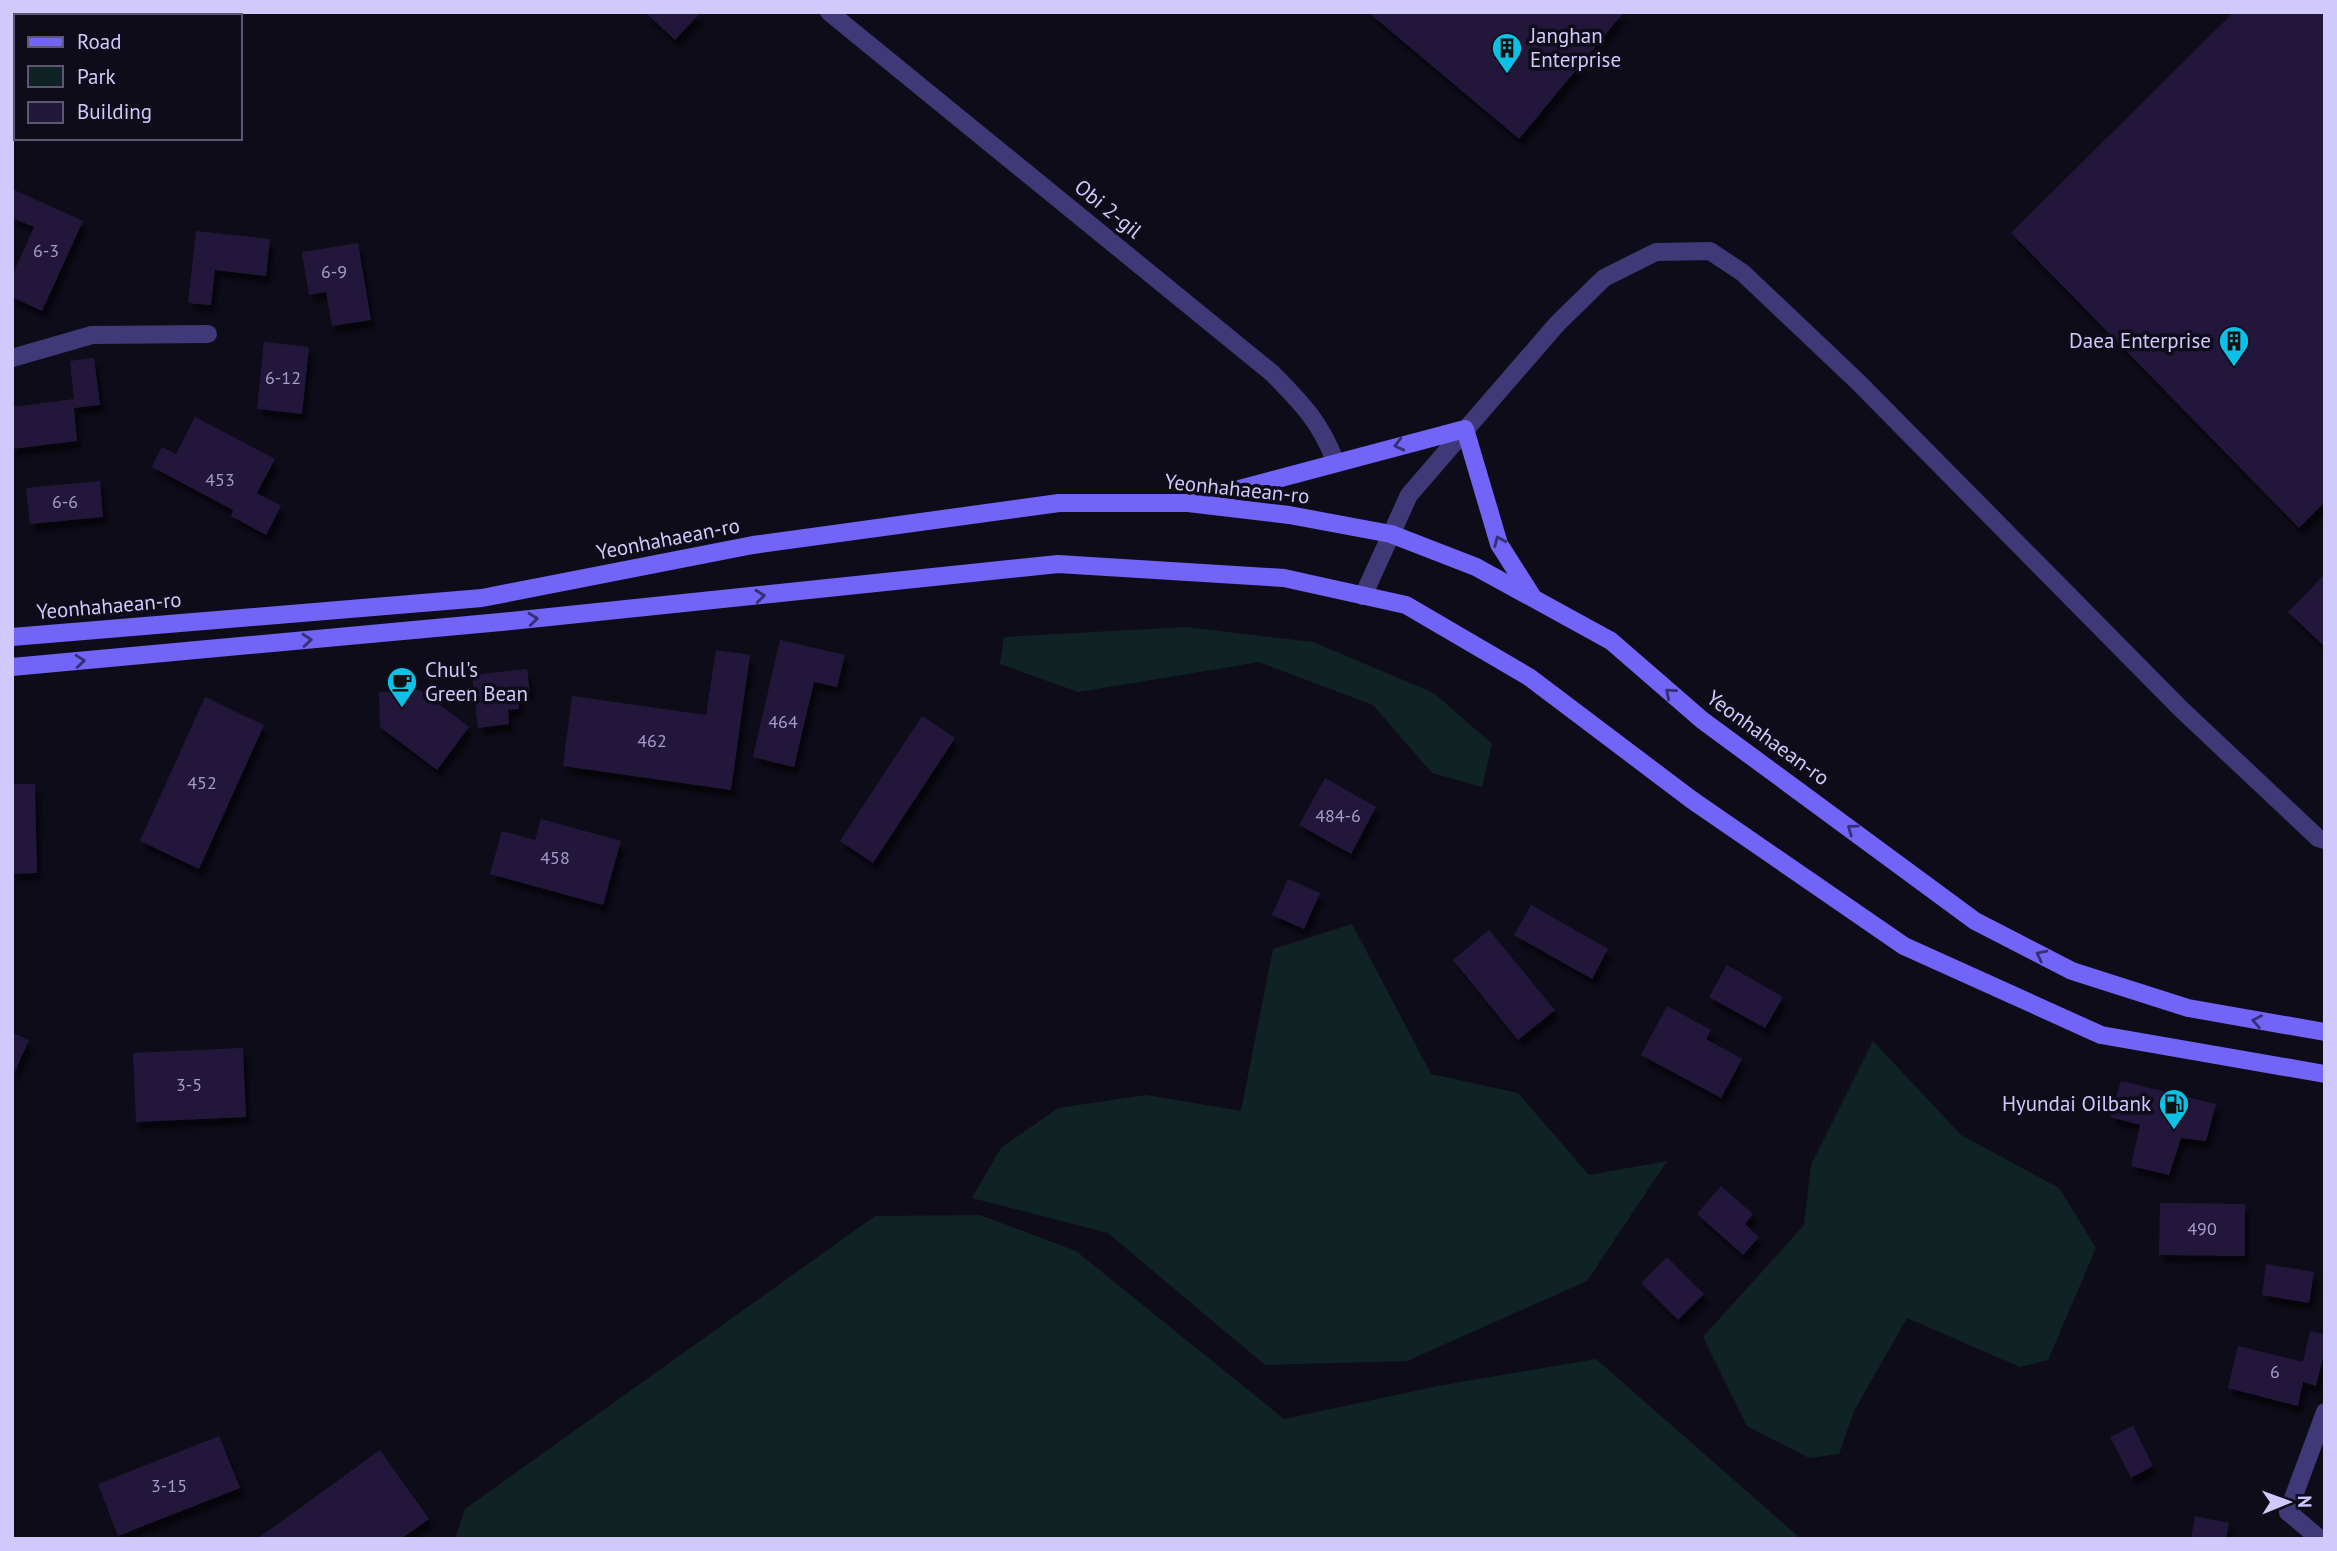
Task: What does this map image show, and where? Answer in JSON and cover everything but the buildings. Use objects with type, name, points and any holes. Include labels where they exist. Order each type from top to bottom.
[{"type":"street","name":"Obi 2-gil","points":[[829,12],[1272,373],[1311,412],[1324,432],[1335,461]]},
{"type":"street","points":[[1363,596],[1409,495],[1557,324],[1604,278],[1656,252],[1710,251],[1743,273],[1847,372],[2182,709],[2318,838],[2325,840]]},
{"type":"street","points":[[12,358],[92,335],[208,334]]},
{"type":"street","points":[[1188,503],[1335,461],[1465,429]]},
{"type":"street","points":[[1465,429],[1499,544],[1534,599]]},
{"type":"street","name":"Yeonhahaean-ro","points":[[12,637],[482,598],[753,545],[1059,503],[1188,503],[1289,515],[1391,534],[1476,567],[1611,641],[1702,720],[1975,921],[2072,971],[2188,1007],[2325,1032]]},
{"type":"street","points":[[12,667],[511,621],[1058,564],[1284,578],[1406,605],[1529,677],[1692,800],[1904,946],[2101,1035],[2325,1074]]},
{"type":"street","points":[[2320,1539],[2288,1512],[2325,1412]]},
{"type":"green space","points":[[1185,627],[1313,642],[1434,693],[1492,744],[1482,787],[1432,773],[1373,705],[1259,662],[1078,692],[1000,664],[1004,637]]},
{"type":"green space","points":[[1352,924],[1431,1074],[1518,1093],[1589,1175],[1667,1161],[1587,1281],[1407,1361],[1265,1365],[1108,1233],[972,1198],[1001,1148],[1058,1108],[1146,1095],[1241,1111],[1273,949]]},
{"type":"green space","points":[[1873,1041],[1961,1135],[2059,1188],[2096,1248],[2048,1360],[2020,1367],[1907,1318],[1854,1411],[1839,1454],[1809,1458],[1747,1426],[1703,1337],[1804,1225],[1811,1165]]},
{"type":"green space","points":[[980,1215],[1076,1251],[1284,1419],[1438,1386],[1596,1359],[1801,1539],[455,1539],[465,1509],[875,1216]]},
{"type":"place","name":"Janghan Enterprise","points":[[1507,75]]},
{"type":"place","name":"Daea Enterprise","points":[[2234,368]]},
{"type":"place","name":"Chul's Green Bean","points":[[402,709]]},
{"type":"place","name":"Hyundai Oilbank","points":[[2174,1131]]}]
